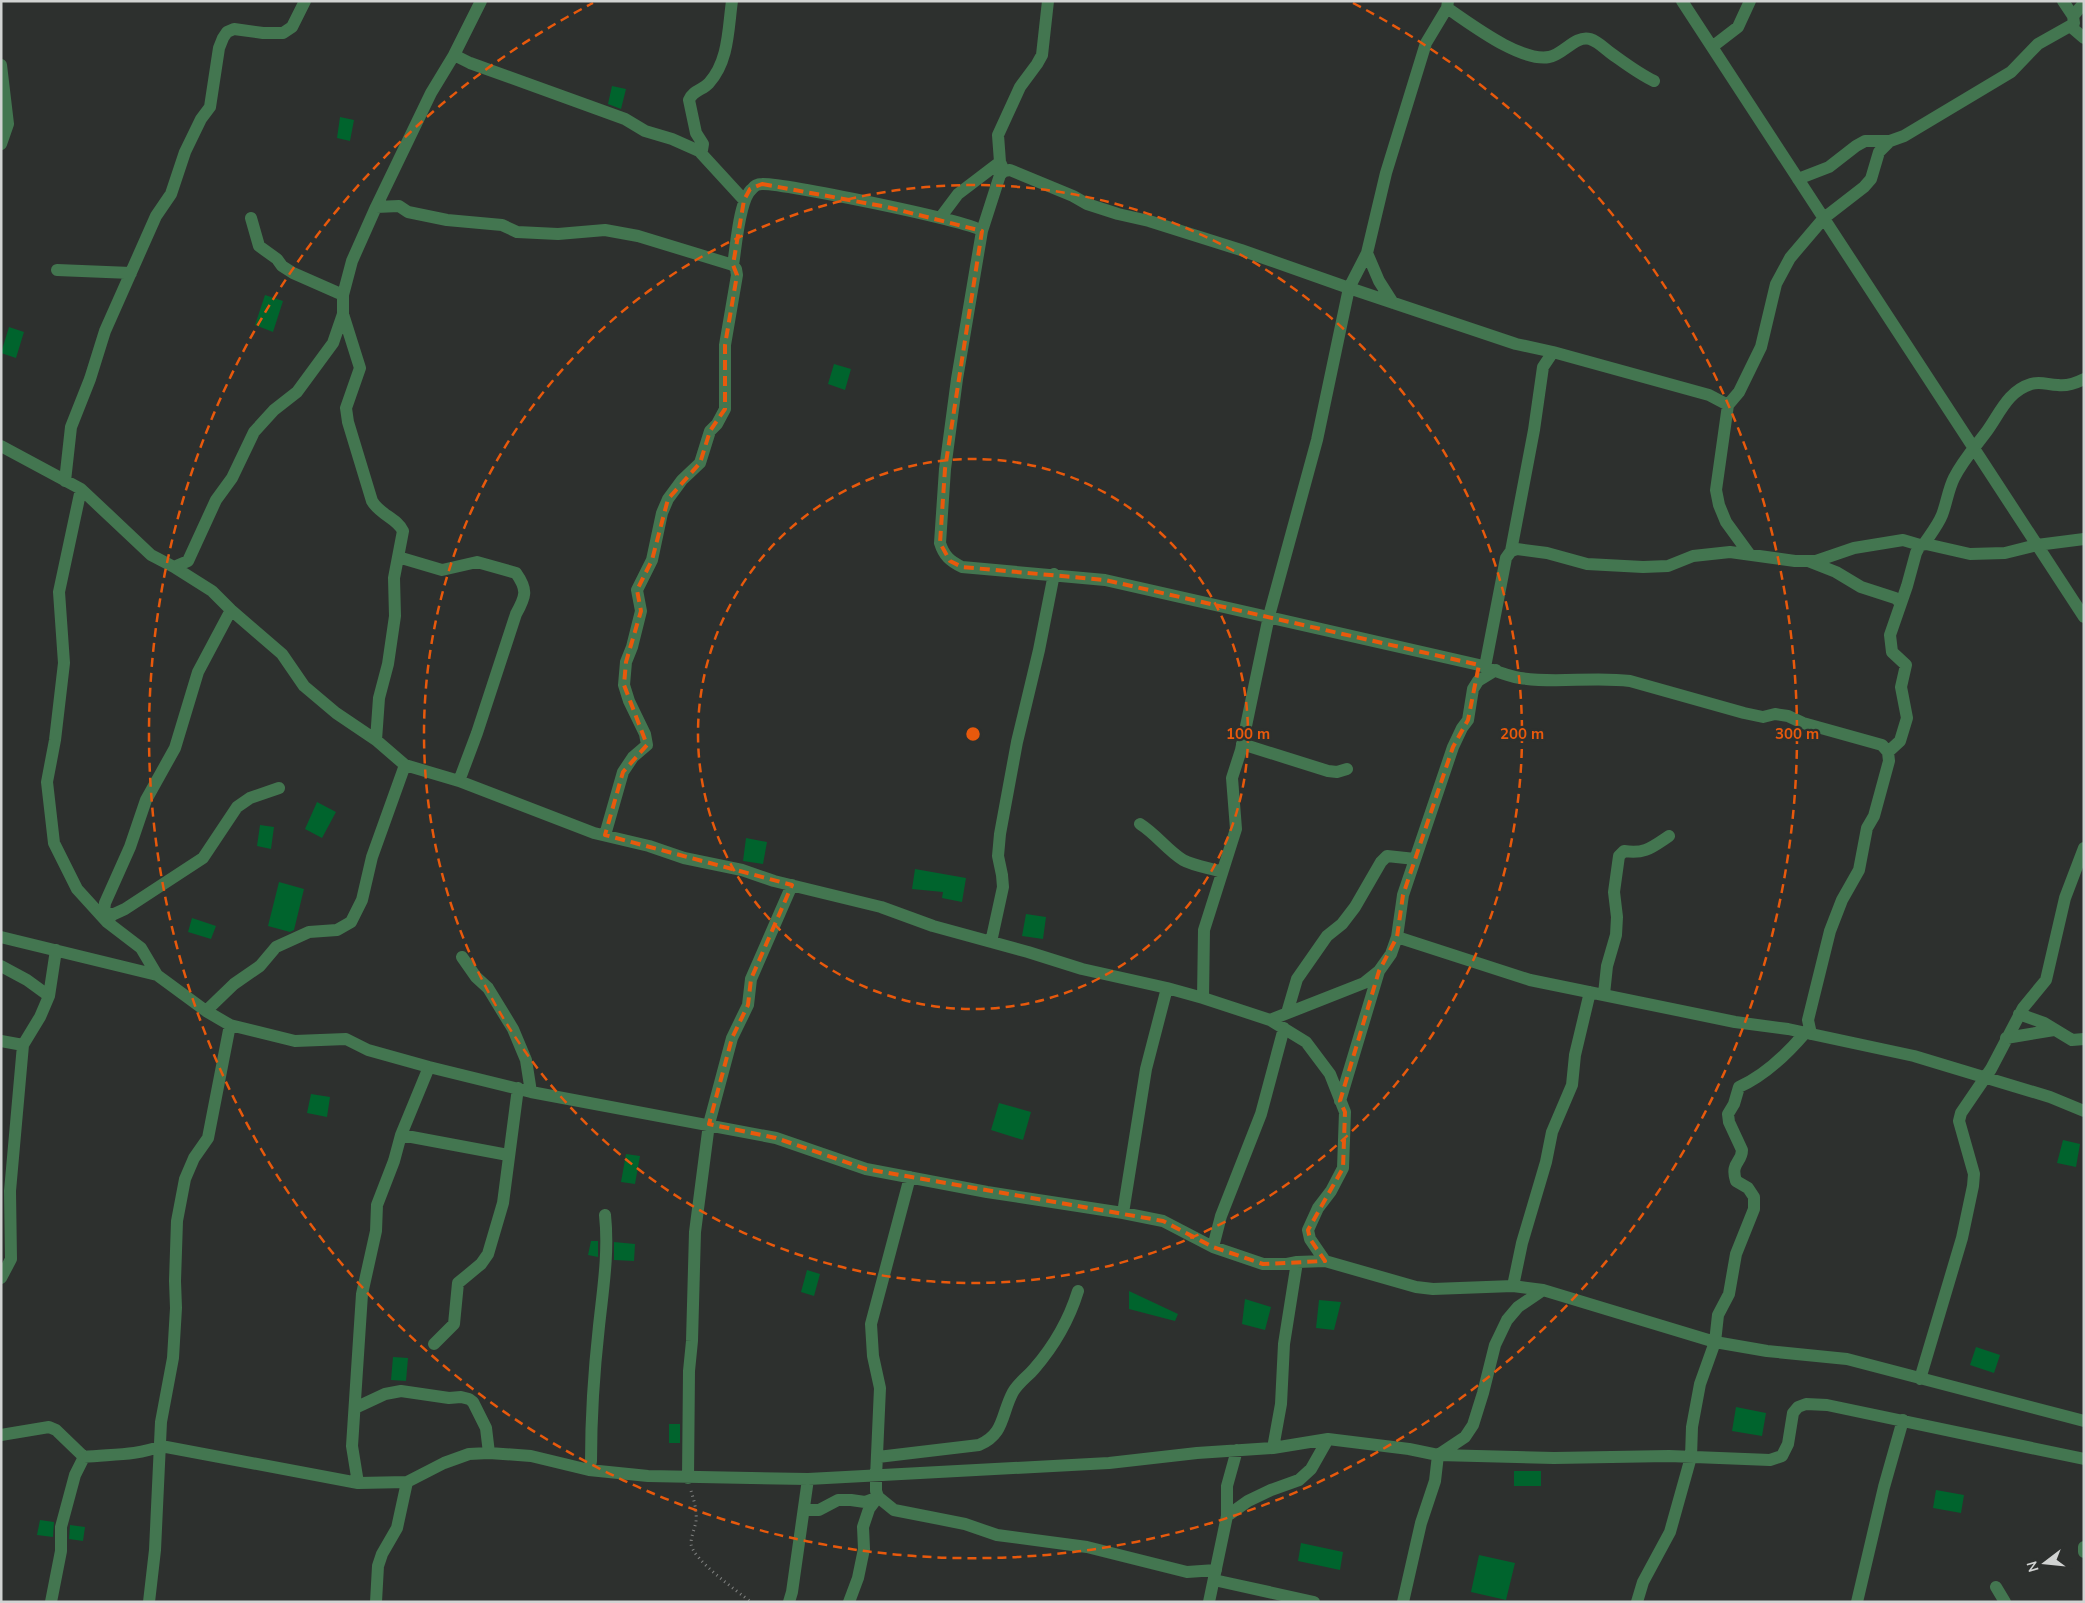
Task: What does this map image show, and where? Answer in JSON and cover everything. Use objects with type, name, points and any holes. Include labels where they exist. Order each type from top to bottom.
[{"type":"street","points":[[65,481],[71,427],[90,379],[105,331],[156,216],[171,194],[185,152],[201,119],[210,108],[218,48],[223,38],[227,32],[234,29],[263,33],[282,32],[292,27],[305,1]]},
{"type":"street","points":[[189,576],[188,561],[216,500],[232,478],[254,432],[274,410],[297,392],[333,343],[342,314],[343,295],[352,261],[431,93],[454,54],[481,1]]},
{"type":"street","points":[[699,151],[702,150],[703,144],[696,133],[689,100],[694,92],[708,84],[722,64],[732,1]]},
{"type":"street","points":[[1048,1],[1042,55],[1020,87],[998,135],[1002,166],[982,231],[957,379],[945,469],[940,543],[943,553],[950,561],[962,567],[1105,580],[1487,667],[1519,678],[1583,680],[1612,678],[1630,681],[1744,713],[1763,717],[1775,714],[1788,716],[1803,724],[1882,745],[1888,752],[1889,761],[1874,816],[1867,828],[1859,870],[1842,900],[1830,931],[1808,1020],[1808,1034],[1758,1077],[1739,1088],[1734,1104],[1728,1114],[1729,1122],[1742,1150],[1742,1154],[1734,1169],[1734,1175],[1736,1181],[1748,1188],[1754,1197],[1754,1208],[1736,1254],[1729,1294],[1718,1315],[1715,1342],[1700,1384],[1692,1427],[1691,1457],[1670,1532],[1643,1582],[1637,1602]]},
{"type":"street","points":[[1682,1],[2084,617]]},
{"type":"street","points":[[1712,47],[1738,27],[1750,1]]},
{"type":"street","points":[[2064,1],[2072,21],[2084,38]]},
{"type":"street","points":[[1798,179],[1829,167],[1865,141],[1890,141],[1904,136],[2004,77],[2038,44],[2072,21],[2084,3]]},
{"type":"street","points":[[1203,998],[1204,930],[1236,829],[1232,778],[1242,744],[1269,616],[1317,440],[1349,288],[1367,252],[1386,173],[1426,43],[1448,5],[1507,47],[1535,57],[1550,57],[1584,38],[1601,45],[1640,74],[1654,81]]},
{"type":"street","points":[[454,54],[470,64],[625,119],[645,131],[672,139],[699,151],[744,200]]},
{"type":"street","points":[[1,65],[8,124],[1,144]]},
{"type":"street","points":[[1750,555],[1726,522],[1719,505],[1716,490],[1728,405],[1739,392],[1761,347],[1776,284],[1790,258],[1824,218],[1864,188],[1871,179],[1879,152],[1890,141]]},
{"type":"street","points":[[940,218],[958,194],[1002,166]]},
{"type":"street","points":[[1002,166],[1073,196],[1087,204],[1232,247],[1393,303],[1527,346],[1709,395],[1728,405]]},
{"type":"street","points":[[733,265],[744,200],[750,189],[762,184],[940,218],[982,231]]},
{"type":"street","points":[[376,207],[399,206],[408,212],[446,220],[502,225],[517,232],[558,234],[605,230],[630,234],[733,265],[736,269],[737,276],[725,346],[725,409],[717,424],[710,431],[700,463],[682,480],[668,499],[662,513],[652,560],[637,590],[641,611],[632,647],[626,662],[624,685],[629,701],[646,734],[647,745],[633,757],[623,772],[605,835]]},
{"type":"street","points":[[251,218],[259,246],[277,259],[282,266],[343,295]]},
{"type":"street","points":[[1367,252],[1379,281],[1393,303]]},
{"type":"street","points":[[57,270],[130,273]]},
{"type":"street","points":[[342,314],[360,368],[346,408],[348,422],[372,501],[380,512],[400,525],[404,532],[394,578],[396,616],[388,664],[379,698],[376,740]]},
{"type":"street","points":[[1527,346],[1543,367]]},
{"type":"street","points":[[1270,1020],[1364,983],[1379,971],[1391,954],[1397,937],[1403,895],[1453,747],[1468,720],[1473,689],[1487,667],[1501,576],[1506,558],[1511,551],[1534,430],[1543,367],[1553,352]]},
{"type":"street","points":[[1888,752],[1900,741],[1907,718],[1901,687],[1906,665],[1892,652],[1890,635],[1916,553],[1942,516],[1949,488],[1973,447],[1987,430],[1999,410],[2013,394],[2030,384],[2045,382],[2057,385],[2084,379]]},
{"type":"street","points":[[1,446],[81,489],[151,555],[189,576],[212,592],[230,610],[282,654],[304,686],[336,713],[376,740],[405,765],[459,781],[605,835],[881,907],[933,926],[1082,969],[1203,998],[1270,1020],[1284,1028],[1306,1042],[1330,1074],[1345,1112],[1343,1168],[1332,1191],[1318,1208],[1308,1230],[1310,1239],[1324,1261]]},
{"type":"street","points":[[81,489],[59,592],[64,670],[55,740],[46,782],[54,843],[77,889],[140,948],[157,975],[206,1011],[230,1024],[294,1041],[346,1039],[368,1050],[428,1067],[524,1090],[776,1138],[866,1169],[987,1192],[1124,1213],[1163,1221],[1213,1247],[1263,1264],[1324,1261],[1416,1287],[1433,1289],[1513,1286],[1543,1290],[1715,1342],[1767,1351],[1848,1359],[2084,1421]]},
{"type":"street","points":[[1511,551],[1524,549],[1587,564],[1643,568],[1668,566],[1693,556],[1730,552],[1795,561],[1816,561],[1854,548],[1903,540],[1970,554],[2005,553],[2037,545],[2084,538]]},
{"type":"street","points":[[398,557],[442,570],[477,562],[516,573],[525,589],[524,599],[516,614],[477,733],[459,781]]},
{"type":"street","points":[[174,567],[188,561]]},
{"type":"street","points":[[1807,561],[1836,572],[1861,587],[1895,598],[1901,603]]},
{"type":"street","points":[[991,942],[1003,887],[998,856],[1000,834],[1017,742],[1039,650],[1054,574]]},
{"type":"street","points":[[110,918],[104,911],[110,890],[130,847],[146,800],[175,748],[198,672],[230,610]]},
{"type":"street","points":[[1242,744],[1328,771],[1338,772],[1347,769]]},
{"type":"street","points":[[206,1011],[234,984],[260,966],[276,947],[308,932],[337,930],[351,922],[362,900],[372,857],[405,765]]},
{"type":"street","points":[[110,918],[203,858],[237,807],[250,798],[279,788]]},
{"type":"street","points":[[1140,824],[1186,861],[1222,872]]},
{"type":"street","points":[[1604,994],[1607,966],[1616,934],[1617,917],[1614,892],[1619,856],[1624,852],[1646,852],[1669,836]]},
{"type":"street","points":[[1920,1379],[1962,1238],[1973,1186],[1974,1174],[1959,1121],[1961,1113],[1985,1078],[2019,1014],[2046,980],[2064,898],[2084,848]]},
{"type":"street","points":[[1286,1013],[1297,979],[1327,936],[1342,924],[1355,907],[1380,862],[1387,856],[1416,859]]},
{"type":"street","points":[[688,1478],[689,1370],[692,1342],[695,1232],[709,1124],[732,1038],[748,1005],[751,979],[792,885]]},
{"type":"street","points":[[1,937],[157,975]]},
{"type":"street","points":[[1397,937],[1530,980],[1735,1022],[1788,1029],[1914,1056],[2050,1097],[2084,1111]]},
{"type":"street","points":[[1,1278],[11,1259],[5,1196],[23,1045],[40,1017],[49,996],[56,950]]},
{"type":"street","points":[[434,1344],[454,1324],[458,1283],[481,1264],[488,1254],[503,1203],[508,1155],[524,1090],[526,1060],[513,1029],[488,988],[476,977],[462,956]]},
{"type":"street","points":[[1,966],[27,980],[49,996]]},
{"type":"street","points":[[1340,1101],[1379,971]]},
{"type":"street","points":[[1124,1213],[1146,1069],[1167,988]]},
{"type":"street","points":[[1513,1286],[1522,1243],[1546,1162],[1552,1132],[1572,1085],[1575,1056],[1590,992]]},
{"type":"street","points":[[2019,1014],[2044,1022],[2072,1040],[2084,1039]]},
{"type":"street","points":[[1788,1029],[1808,1020]]},
{"type":"street","points":[[150,1600],[155,1550],[161,1422],[173,1358],[176,1308],[177,1221],[185,1179],[194,1158],[208,1138],[230,1024]]},
{"type":"street","points":[[1213,1247],[1221,1216],[1261,1114],[1284,1028]]},
{"type":"street","points":[[2006,1038],[2054,1030]]},
{"type":"street","points":[[1,1042],[23,1045]]},
{"type":"street","points":[[358,1483],[352,1446],[362,1294],[376,1231],[377,1204],[394,1161],[400,1135],[428,1067]]},
{"type":"street","points":[[400,1135],[508,1155]]},
{"type":"street","points":[[910,1177],[871,1324],[873,1356],[880,1388],[876,1477],[878,1497],[894,1510],[965,1524],[997,1536],[1087,1546],[1187,1572],[1197,1579],[1214,1578],[1314,1602]]},
{"type":"street","points":[[589,1470],[591,1461],[591,1410],[608,1240],[605,1215]]},
{"type":"street","points":[[1272,1448],[1281,1404],[1284,1344],[1297,1262]]},
{"type":"street","points":[[1403,1602],[1418,1532],[1435,1481],[1438,1455],[1465,1436],[1473,1425],[1495,1345],[1507,1320],[1518,1307],[1543,1290]]},
{"type":"street","points":[[878,1457],[979,1445],[989,1441],[998,1433],[1014,1391],[1056,1341],[1074,1305],[1078,1291]]},
{"type":"street","points":[[355,1408],[385,1394],[401,1391],[468,1399],[473,1402],[486,1428],[489,1453]]},
{"type":"street","points":[[1,1435],[49,1427],[56,1430],[84,1456],[148,1452],[161,1446],[358,1483],[407,1482],[469,1454],[489,1453],[531,1456],[589,1470],[648,1476],[808,1479],[876,1477],[1109,1463],[1272,1448],[1328,1439],[1409,1449],[1438,1455],[1554,1458],[1691,1457],[1770,1460],[1782,1456],[1788,1444],[1793,1413],[1798,1407],[1806,1404],[1827,1405],[1903,1420],[2084,1459]]},
{"type":"street","points":[[1857,1602],[1884,1487],[1903,1420]]},
{"type":"street","points":[[1228,1516],[1248,1502],[1271,1490],[1300,1480],[1311,1469],[1328,1439]]},
{"type":"street","points":[[1210,1601],[1228,1516],[1227,1486],[1237,1450]]},
{"type":"street","points":[[51,1602],[62,1551],[61,1527],[75,1476],[84,1456]]},
{"type":"street","points":[[789,1602],[808,1479]]},
{"type":"street","points":[[376,1602],[378,1566],[382,1554],[397,1528],[407,1482]]},
{"type":"street","points":[[804,1510],[819,1510],[838,1500],[865,1502],[878,1497]]},
{"type":"street","points":[[849,1602],[858,1578],[864,1549],[863,1527],[869,1509],[878,1497]]},
{"type":"street","points":[[2084,1547],[2084,1552]]},
{"type":"street","points":[[1996,1587],[2005,1602]]},
{"type":"path","points":[[688,1478],[696,1511],[691,1542],[693,1550],[704,1566],[717,1574],[751,1602]]},
{"type":"highlighted area","points":[[762,184],[887,207],[982,231],[945,469],[940,543],[950,561],[962,567],[1105,580],[1479,665],[1468,720],[1453,747],[1403,895],[1397,937],[1379,971],[1340,1101],[1345,1112],[1343,1168],[1308,1230],[1310,1239],[1325,1261],[1263,1264],[1213,1247],[1163,1221],[866,1169],[776,1138],[709,1124],[732,1038],[748,1005],[751,979],[792,885],[605,835],[623,772],[647,745],[624,685],[626,662],[641,611],[637,590],[652,560],[668,499],[700,463],[710,431],[725,409],[725,345],[737,275],[733,265],[744,200],[750,189]]},
{"type":"building","points":[[612,86],[626,89],[621,109],[608,104]]},
{"type":"building","points":[[340,117],[354,120],[350,141],[337,138]]},
{"type":"building","points":[[265,295],[283,301],[273,332],[255,325]]},
{"type":"building","points":[[9,327],[24,332],[16,358],[1,353]]},
{"type":"building","points":[[834,364],[851,369],[845,390],[828,384]]},
{"type":"building","points":[[317,802],[336,812],[322,838],[305,829]]},
{"type":"building","points":[[260,825],[274,827],[271,849],[257,846]]},
{"type":"building","points":[[746,838],[767,842],[763,864],[743,861]]},
{"type":"building","points":[[915,869],[966,878],[962,902],[942,898],[943,892],[912,889]]},
{"type":"building","points":[[279,882],[304,889],[294,930],[290,932],[268,926]]},
{"type":"building","points":[[1026,914],[1046,917],[1043,939],[1022,936]]},
{"type":"building","points":[[192,918],[216,926],[211,939],[188,932]]},
{"type":"building","points":[[311,1094],[330,1097],[327,1117],[307,1113]]},
{"type":"building","points":[[999,1103],[1031,1112],[1023,1140],[991,1130]]},
{"type":"building","points":[[2063,1140],[2080,1144],[2076,1167],[2057,1163]]},
{"type":"building","points":[[626,1154],[640,1156],[635,1184],[621,1182]]},
{"type":"building","points":[[591,1241],[598,1241],[598,1257],[588,1255]]},
{"type":"building","points":[[614,1242],[635,1244],[634,1261],[614,1260]]},
{"type":"building","points":[[807,1270],[820,1274],[814,1296],[801,1292]]},
{"type":"building","points":[[1129,1291],[1178,1314],[1175,1321],[1129,1309]]},
{"type":"building","points":[[1245,1299],[1271,1307],[1265,1330],[1242,1324]]},
{"type":"building","points":[[1319,1300],[1341,1302],[1334,1330],[1316,1328]]},
{"type":"building","points":[[1976,1347],[2000,1355],[1994,1373],[1970,1365]]},
{"type":"building","points":[[393,1357],[408,1358],[406,1381],[391,1380]]},
{"type":"building","points":[[1736,1407],[1766,1413],[1762,1436],[1732,1431]]},
{"type":"building","points":[[669,1424],[680,1424],[680,1443],[669,1443]]},
{"type":"building","points":[[1514,1471],[1541,1471],[1541,1486],[1514,1486]]},
{"type":"building","points":[[1936,1490],[1964,1495],[1961,1513],[1933,1508]]},
{"type":"building","points":[[40,1520],[54,1522],[53,1537],[37,1535]]},
{"type":"building","points":[[70,1525],[85,1527],[83,1541],[69,1539]]},
{"type":"building","points":[[1301,1543],[1343,1552],[1340,1570],[1298,1561]]},
{"type":"building","points":[[1479,1555],[1515,1563],[1506,1600],[1471,1592]]}]
